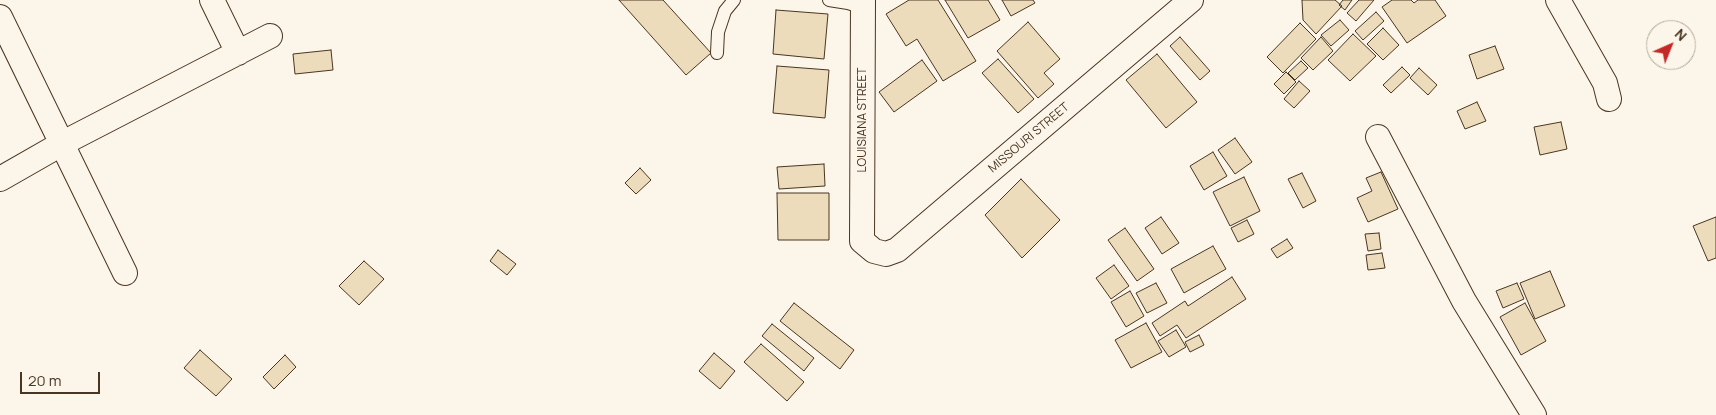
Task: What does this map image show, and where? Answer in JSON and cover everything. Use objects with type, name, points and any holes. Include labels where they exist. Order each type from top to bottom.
[{"type":"street","points":[[212,0],[238,53]]},
{"type":"street","name":"MISSOURI STREET","points":[[862,241],[874,251],[886,254],[897,250],[1191,0]]},
{"type":"street","points":[[1558,0],[1605,84],[1609,99]]},
{"type":"street","name":"LOUISIANA STREET","points":[[862,241],[868,3]]},
{"type":"street","points":[[0,17],[125,273]]},
{"type":"street","points":[[0,179],[270,36]]},
{"type":"street","points":[[1378,137],[1464,300],[1534,415]]},
{"type":"lane","points":[[717,53],[718,32],[725,11],[734,0]]},
{"type":"lane","points":[[829,0],[848,3],[868,3]]},
{"type":"building","points":[[619,0],[663,0],[711,53],[686,75]]},
{"type":"building","points":[[909,0],[938,0],[976,61],[943,81],[917,39],[906,46],[886,14]]},
{"type":"building","points":[[945,0],[988,0],[1000,20],[968,38]]},
{"type":"building","points":[[1002,0],[1033,0],[1035,3],[1011,16]]},
{"type":"building","points":[[1302,0],[1335,0],[1342,6],[1316,34],[1303,20]]},
{"type":"building","points":[[1343,0],[1352,0],[1345,10],[1339,5]]},
{"type":"building","points":[[1359,0],[1374,0],[1356,21],[1347,13]]},
{"type":"building","points":[[1392,0],[1411,0],[1414,3],[1418,0],[1435,0],[1446,16],[1407,43],[1382,7]]},
{"type":"building","points":[[776,10],[828,14],[824,59],[773,54]]},
{"type":"building","points":[[1376,12],[1384,21],[1363,40],[1355,31]]},
{"type":"building","points":[[1340,20],[1349,30],[1331,46],[1321,35]]},
{"type":"building","points":[[1028,22],[1060,59],[1044,73],[1054,84],[1038,98],[997,51]]},
{"type":"building","points":[[1300,23],[1316,39],[1283,73],[1267,57]]},
{"type":"building","points":[[1383,28],[1399,45],[1383,60],[1367,44]]},
{"type":"building","points":[[1353,34],[1376,56],[1350,81],[1328,60]]},
{"type":"building","points":[[1180,37],[1210,71],[1200,80],[1170,46]]},
{"type":"building","points":[[1321,37],[1333,51],[1313,70],[1301,58]]},
{"type":"building","points":[[1495,46],[1504,69],[1477,79],[1469,55]]},
{"type":"building","points":[[331,50],[333,70],[295,74],[293,54]]},
{"type":"building","points":[[1157,54],[1197,102],[1166,128],[1126,80]]},
{"type":"building","points":[[998,59],[1034,99],[1018,113],[982,73]]},
{"type":"building","points":[[922,60],[937,81],[894,112],[879,92]]},
{"type":"building","points":[[1301,61],[1308,68],[1295,80],[1288,73]]},
{"type":"building","points":[[777,66],[829,70],[825,118],[773,113]]},
{"type":"building","points":[[1402,67],[1410,75],[1391,93],[1383,85]]},
{"type":"building","points":[[1419,68],[1437,85],[1428,95],[1410,78]]},
{"type":"building","points":[[1286,72],[1296,82],[1284,94],[1274,84]]},
{"type":"building","points":[[1299,81],[1310,91],[1294,108],[1284,99]]},
{"type":"building","points":[[1477,102],[1486,121],[1465,129],[1457,111]]},
{"type":"building","points":[[1561,122],[1567,149],[1540,155],[1534,127]]},
{"type":"building","points":[[1235,138],[1252,162],[1235,174],[1218,150]]},
{"type":"building","points":[[1213,152],[1227,176],[1204,190],[1190,166]]},
{"type":"building","points":[[824,164],[825,186],[779,189],[777,167]]},
{"type":"building","points":[[640,168],[651,180],[636,194],[625,183]]},
{"type":"building","points":[[1381,172],[1398,209],[1368,222],[1357,198],[1372,191],[1366,178]]},
{"type":"building","points":[[1302,173],[1316,201],[1303,208],[1288,179]]},
{"type":"building","points":[[1244,177],[1260,211],[1230,226],[1213,192]]},
{"type":"building","points":[[1021,179],[1060,220],[1022,258],[985,215]]},
{"type":"building","points":[[777,193],[829,193],[829,240],[778,240]]},
{"type":"building","points":[[1161,217],[1179,243],[1162,254],[1145,228]]},
{"type":"building","points":[[1716,217],[1716,258],[1708,261],[1693,226]]},
{"type":"building","points":[[1247,220],[1254,234],[1238,242],[1231,228]]},
{"type":"building","points":[[1125,228],[1154,269],[1137,281],[1108,240]]},
{"type":"building","points":[[1379,233],[1381,249],[1368,251],[1365,234]]},
{"type":"building","points":[[1287,239],[1293,248],[1277,258],[1271,249]]},
{"type":"building","points":[[1213,246],[1226,269],[1184,293],[1171,269]]},
{"type":"building","points":[[498,250],[516,264],[507,275],[490,261]]},
{"type":"building","points":[[1382,253],[1385,268],[1368,270],[1366,255]]},
{"type":"building","points":[[364,261],[384,279],[359,305],[339,286]]},
{"type":"building","points":[[1114,265],[1129,286],[1111,299],[1096,278]]},
{"type":"building","points":[[1550,271],[1565,306],[1535,319],[1520,283]]},
{"type":"building","points":[[1232,277],[1246,299],[1186,338],[1177,325],[1160,336],[1152,323],[1185,301],[1188,306]]},
{"type":"building","points":[[1156,283],[1167,303],[1147,313],[1136,293]]},
{"type":"building","points":[[1517,283],[1524,299],[1503,308],[1496,291]]},
{"type":"building","points":[[1130,291],[1144,316],[1126,327],[1111,302]]},
{"type":"building","points":[[794,303],[854,350],[840,369],[780,321]]},
{"type":"building","points":[[1525,303],[1546,341],[1521,355],[1500,317]]},
{"type":"building","points":[[1146,323],[1162,352],[1131,368],[1115,340]]},
{"type":"building","points":[[772,324],[814,358],[804,371],[762,336]]},
{"type":"building","points":[[1176,330],[1186,347],[1169,357],[1158,341]]},
{"type":"building","points":[[1199,335],[1204,345],[1190,352],[1185,342]]},
{"type":"building","points":[[761,344],[804,382],[787,401],[744,362]]},
{"type":"building","points":[[200,350],[232,379],[216,396],[184,368]]},
{"type":"building","points":[[714,353],[735,371],[720,389],[699,371]]},
{"type":"building","points":[[285,355],[296,367],[274,389],[263,377]]}]
